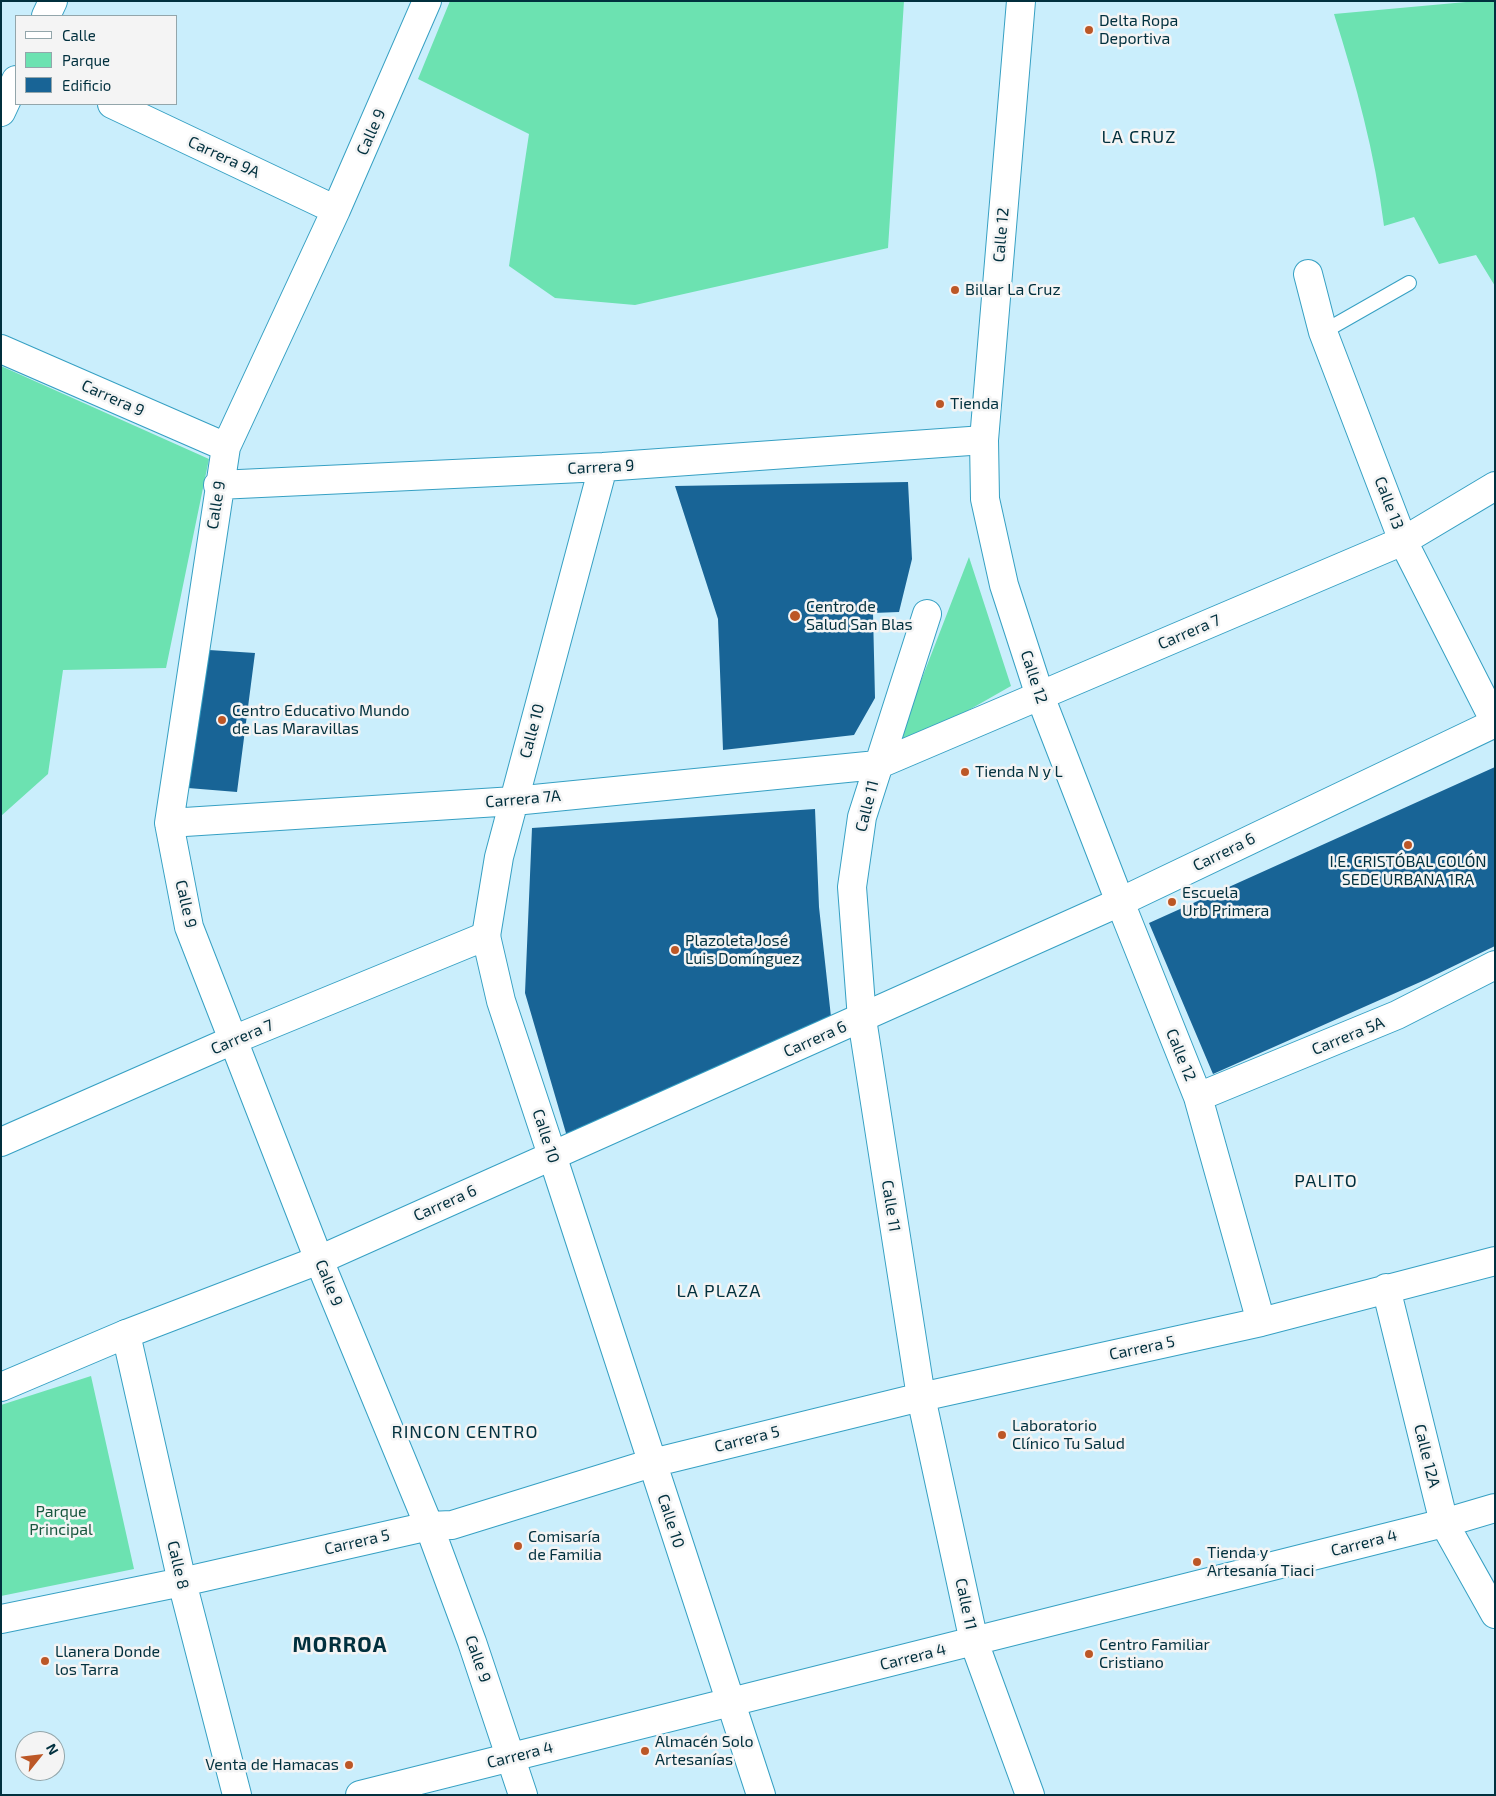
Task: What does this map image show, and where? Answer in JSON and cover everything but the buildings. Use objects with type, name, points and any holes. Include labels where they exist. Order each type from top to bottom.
[{"type":"street","points":[[46,15],[53,1]]},
{"type":"street","name":"Calle 9","points":[[427,1],[336,210],[226,447],[218,486],[169,823],[189,926],[319,1260],[429,1526],[472,1642],[523,1795]]},
{"type":"street","name":"Calle 12","points":[[1021,1],[984,440],[988,509],[1004,585],[1040,696],[1198,1097],[1260,1322]]},
{"type":"street","points":[[1,112],[15,82]]},
{"type":"street","name":"Carrera 9A","points":[[114,105],[336,210]]},
{"type":"street","name":"Calle 13","points":[[1308,274],[1323,332],[1403,540],[1495,722]]},
{"type":"street","name":"Carrera 9","points":[[1,349],[226,447]]},
{"type":"street","name":"Carrera 9","points":[[218,486],[603,467],[984,440]]},
{"type":"street","name":"Calle 10","points":[[603,467],[499,858],[486,936],[501,1001],[761,1795]]},
{"type":"street","name":"Carrera 7","points":[[877,765],[1403,540],[1495,486]]},
{"type":"street","name":"Calle 11","points":[[927,614],[877,765],[862,817],[852,887],[862,1019],[920,1397],[974,1642],[1030,1795]]},
{"type":"street","name":"Carrera 6","points":[[1,1387],[126,1334],[319,1260],[862,1019],[1120,902],[1495,722]]},
{"type":"street","name":"Carrera 7A","points":[[169,823],[514,801],[877,765]]},
{"type":"street","name":"Carrera 7","points":[[1,1142],[233,1040],[486,936]]},
{"type":"street","name":"Carrera 5A","points":[[1198,1097],[1398,1015],[1495,965]]},
{"type":"street","name":"Carrera 5","points":[[1,1619],[182,1582],[429,1526],[452,1525],[652,1463],[920,1397],[1260,1322],[1495,1261]]},
{"type":"street","name":"Calle 12A","points":[[1386,1288],[1444,1523],[1495,1614]]},
{"type":"street","name":"Calle 8","points":[[126,1334],[182,1582],[238,1795]]},
{"type":"street","name":"Carrera 4","points":[[360,1795],[974,1642],[1444,1523],[1495,1508]]},
{"type":"lane","points":[[1323,332],[1409,283]]},
{"type":"green space","points":[[450,1],[904,1],[888,248],[635,305],[555,298],[509,266],[529,134],[418,79]]},
{"type":"green space","points":[[1495,1],[1495,286],[1476,255],[1439,264],[1414,217],[1384,226],[1364,119],[1334,14]]},
{"type":"green space","points":[[1,366],[209,459],[166,668],[63,670],[48,774],[1,816]]},
{"type":"green space","points":[[969,557],[1011,686],[904,747],[900,735]]},
{"type":"green space","name":"Parque Principal","points":[[91,1376],[134,1569],[1,1596],[1,1405]]},
{"type":"place","name":"Delta Ropa Deportiva","points":[[1089,30]]},
{"type":"place","name":"Billar La Cruz","points":[[955,290]]},
{"type":"place","name":"Tienda","points":[[940,404]]},
{"type":"place","name":"Centro de Salud San Blas","points":[[795,616]]},
{"type":"place","name":"Centro Educativo Mundo de Las Maravillas","points":[[222,720]]},
{"type":"place","name":"Tienda N y L","points":[[965,772]]},
{"type":"place","name":"I.E. CRISTÓBAL COLÓN SEDE URBANA 1RA","points":[[1408,845]]},
{"type":"place","name":"Escuela Urb Primera","points":[[1172,902]]},
{"type":"place","name":"Plazoleta José Luis Domínguez","points":[[675,950]]},
{"type":"place","name":"Laboratorio Clínico Tu Salud","points":[[1002,1435]]},
{"type":"place","name":"Comisaría de Familia","points":[[518,1546]]},
{"type":"place","name":"Tienda y Artesanía Tiaci","points":[[1197,1562]]},
{"type":"place","name":"Centro Familiar Cristiano","points":[[1089,1654]]},
{"type":"place","name":"Llanera Donde los Tarra","points":[[45,1661]]},
{"type":"place","name":"Almacén Solo Artesanías","points":[[645,1751]]},
{"type":"place","name":"Venta de Hamacas","points":[[349,1765]]},
{"type":"district","name":"LA CRUZ","points":[[1139,137]]},
{"type":"district","name":"PALITO","points":[[1326,1181]]},
{"type":"district","name":"LA PLAZA","points":[[719,1291]]},
{"type":"district","name":"RINCON CENTRO","points":[[465,1432]]},
{"type":"district","name":"MORROA","points":[[340,1645]]}]
